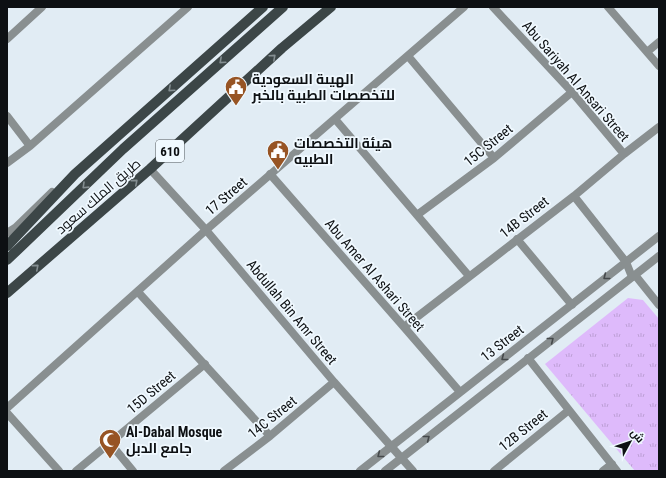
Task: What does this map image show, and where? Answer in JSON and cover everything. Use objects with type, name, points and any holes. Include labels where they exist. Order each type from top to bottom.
[{"type":"main road","points":[[7,246],[75,174],[263,7]]},
{"type":"main road","name":"طريق الملك سعود","points":[[7,260],[123,149],[283,7]]},
{"type":"main road","name":"طريق الملك سعود","points":[[7,293],[150,169],[330,7]]},
{"type":"street","points":[[7,39],[42,7]]},
{"type":"street","points":[[7,163],[30,146],[188,7]]},
{"type":"street","name":"17 Street","points":[[7,408],[206,230],[464,7]]},
{"type":"street","name":"Abu Sariyah Al Ansari Street","points":[[493,7],[572,92],[624,154]]},
{"type":"street","points":[[608,7],[659,66]]},
{"type":"street","points":[[647,52],[659,42]]},
{"type":"street","points":[[408,56],[494,158]]},
{"type":"street","name":"15C Street","points":[[417,215],[494,158],[572,92]]},
{"type":"street","points":[[7,116],[30,146]]},
{"type":"street","points":[[334,119],[469,276]]},
{"type":"street","name":"14B Street","points":[[404,327],[574,196],[659,127]]},
{"type":"street","name":"Abdullah Bin Amr Street","points":[[150,169],[206,230],[334,382],[413,471]]},
{"type":"street","points":[[7,233],[15,228],[50,194],[75,174]]},
{"type":"street","name":"Abu Amer Al Ashari Street","points":[[270,174],[460,392]]},
{"type":"street","points":[[574,196],[626,262],[633,276],[659,305]]},
{"type":"street","name":"13 Street","points":[[360,471],[659,236]]},
{"type":"street","points":[[518,239],[572,305]]},
{"type":"street","name":"13 Street","points":[[385,471],[659,256]]},
{"type":"street","points":[[138,292],[270,436]]},
{"type":"street","points":[[528,358],[618,471]]},
{"type":"street","name":"15D Street","points":[[76,471],[205,364]]},
{"type":"street","name":"14C Street","points":[[224,471],[270,436],[334,382]]},
{"type":"street","name":"12B Street","points":[[494,471],[569,410]]},
{"type":"street","points":[[7,412],[59,471]]},
{"type":"street","points":[[110,442],[133,471]]},
{"type":"street","points":[[603,471],[612,464]]},
{"type":"green space","points":[[628,298],[643,300],[659,319],[659,471],[635,471],[545,364]]},
{"type":"place","name":"الهيىة السعودية للتخصصات الطبية بالخبر","points":[[236,106]]},
{"type":"place","name":"هيئة التخصصات الطبيه","points":[[278,170]]},
{"type":"place","name":"Al-Dabal Mosque جامع الدبل","points":[[110,460]]}]
